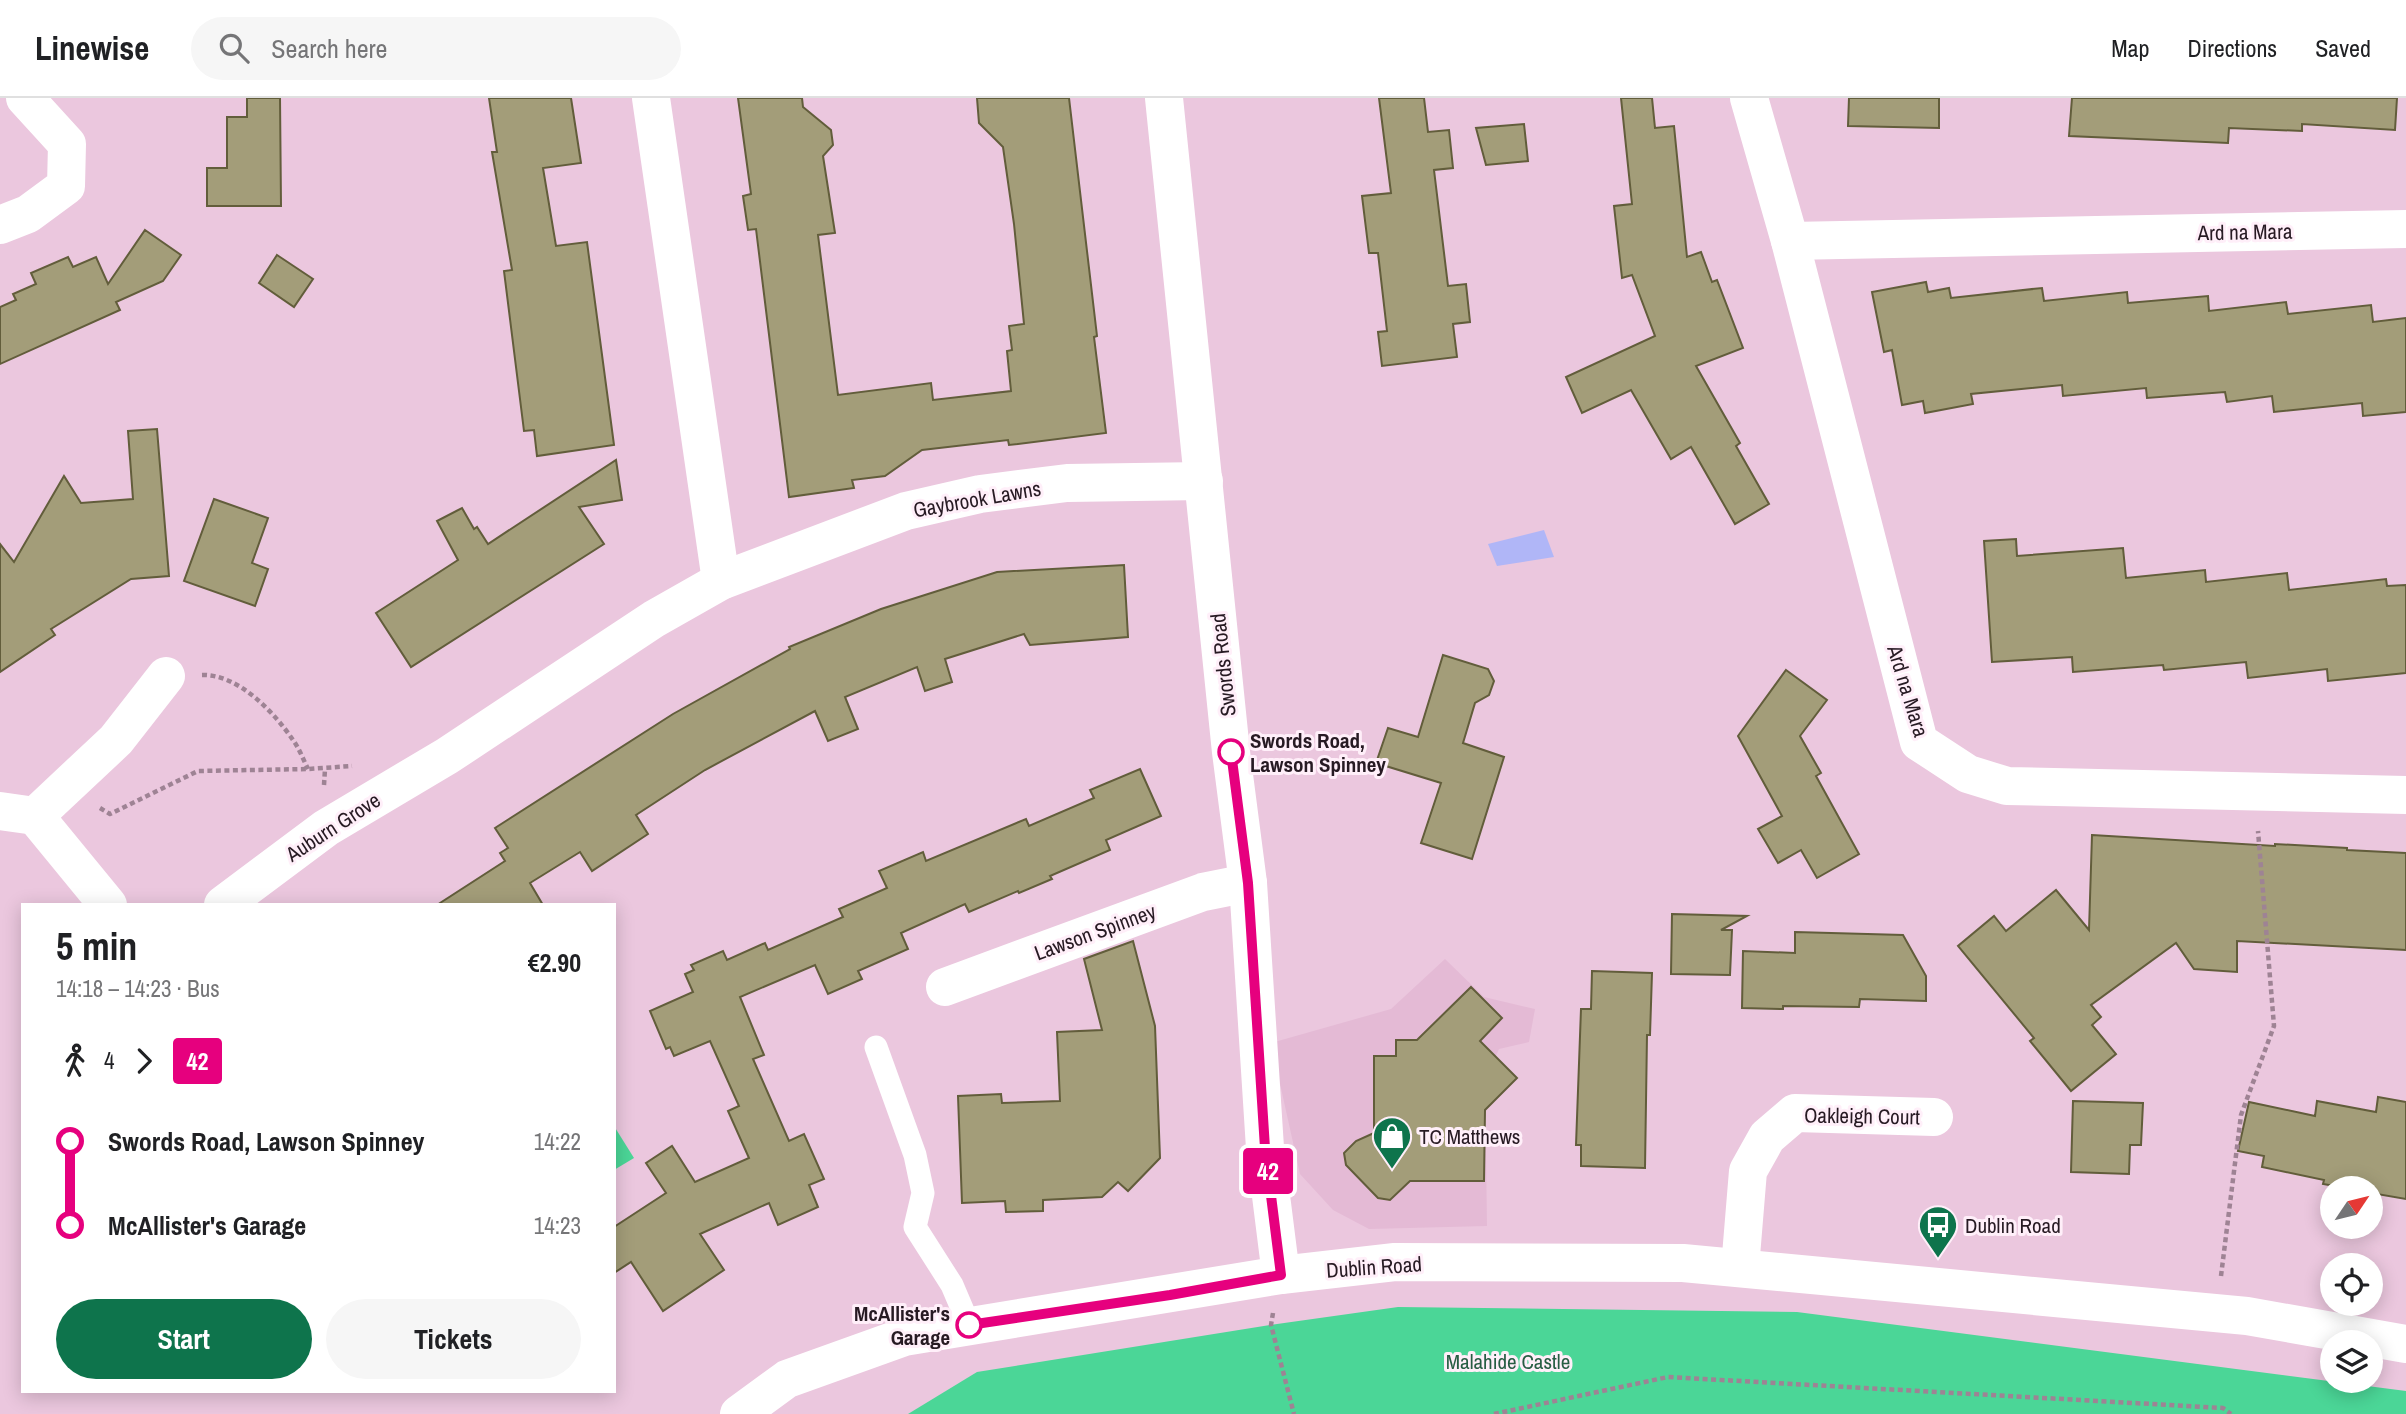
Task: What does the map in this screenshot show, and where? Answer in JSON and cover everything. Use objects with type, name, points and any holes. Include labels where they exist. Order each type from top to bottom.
[{"type":"street","points":[[0,225],[28,214],[66,186],[67,144],[25,98]]},
{"type":"street","points":[[651,98],[721,581]]},
{"type":"street","name":"Swords Road","points":[[1164,98],[1231,752],[1248,883],[1265,1148],[1281,1275]]},
{"type":"street","name":"Ard na Mara","points":[[1749,98],[1790,241],[1919,742],[1968,774],[2007,786],[2406,795]]},
{"type":"street","name":"Ard na Mara","points":[[1790,241],[2406,229]]},
{"type":"street","name":"Gaybrook Lawns","points":[[447,756],[654,619],[721,581],[906,511],[980,494],[1067,483],[1204,481]]},
{"type":"street","points":[[106,903],[17,813],[67,787],[116,740],[166,676]]},
{"type":"street","name":"Auburn Grove","points":[[226,903],[326,828],[447,756]]},
{"type":"street","name":"Lawson Spinney","points":[[945,987],[1203,892],[1248,883]]},
{"type":"street","name":"Oakleigh Court","points":[[1740,1268],[1748,1171],[1767,1137],[1795,1113],[1934,1117]]},
{"type":"street","name":"Dublin Road","points":[[739,1414],[787,1379],[904,1337],[1281,1275],[1395,1262],[1683,1263],[2247,1316],[2406,1345]]},
{"type":"lane","points":[[876,1047],[915,1155],[923,1194],[915,1227],[952,1285],[969,1325]]},
{"type":"path","points":[[166,676],[214,674],[245,689],[294,741],[308,769]]},
{"type":"path","points":[[67,787],[110,814],[198,771],[362,765]]},
{"type":"path","points":[[2217,1313],[2241,1115],[2274,1026],[2255,792]]},
{"type":"path","points":[[1281,1275],[1270,1325],[1294,1414]]},
{"type":"path","points":[[1494,1414],[1668,1377],[2223,1408],[2231,1414]]},
{"type":"shaded area","points":[[1445,959],[1484,997],[1535,1009],[1529,1042],[1499,1049],[1485,1081],[1487,1226],[1369,1229],[1333,1210],[1300,1174],[1271,1043],[1391,1009]]},
{"type":"green space","points":[[616,1129],[634,1158],[616,1169]]},
{"type":"green space","name":"Malahide Castle","points":[[1398,1307],[1797,1312],[2320,1380],[2320,1393],[2383,1393],[2383,1388],[2406,1391],[2406,1414],[908,1414],[977,1372]]},
{"type":"water","points":[[1544,530],[1554,557],[1497,566],[1488,544]]},
{"type":"building","points":[[247,98],[280,98],[281,206],[207,206],[207,168],[227,168],[227,117],[247,117]]},
{"type":"building","points":[[489,98],[571,98],[581,163],[543,168],[556,246],[587,242],[614,445],[537,456],[534,430],[524,431],[504,271],[512,270],[492,152],[497,152]]},
{"type":"building","points":[[738,98],[802,98],[803,107],[831,130],[833,145],[823,156],[835,233],[818,235],[838,395],[931,383],[933,400],[1011,391],[1007,351],[1012,350],[1009,326],[1024,324],[1003,147],[979,123],[977,98],[1069,98],[1106,433],[1009,445],[1008,440],[922,450],[885,476],[852,480],[854,488],[789,497],[756,229],[748,230],[743,196],[751,194]]},
{"type":"building","points":[[1379,98],[1424,98],[1428,132],[1449,130],[1453,168],[1434,170],[1448,286],[1466,284],[1470,322],[1453,324],[1457,357],[1382,366],[1378,332],[1387,331],[1378,253],[1369,253],[1362,196],[1391,193]]},
{"type":"building","points":[[1621,98],[1652,98],[1655,128],[1674,126],[1687,257],[1701,252],[1712,282],[1717,280],[1743,348],[1696,366],[1740,443],[1736,446],[1769,504],[1735,524],[1691,447],[1671,459],[1631,390],[1582,413],[1566,377],[1655,336],[1632,275],[1622,278],[1614,206],[1632,204]]},
{"type":"building","points":[[1849,98],[1939,98],[1939,128],[1848,126]]},
{"type":"building","points":[[2072,98],[2397,98],[2395,130],[2302,124],[2302,131],[2229,128],[2228,143],[2069,136]]},
{"type":"building","points":[[1524,124],[1528,161],[1486,165],[1476,128]]},
{"type":"building","points":[[145,230],[181,255],[163,281],[116,302],[120,310],[0,364],[0,307],[16,300],[13,294],[36,284],[31,273],[68,257],[73,267],[96,257],[108,284]]},
{"type":"building","points":[[277,255],[313,279],[294,307],[259,283]]},
{"type":"building","points":[[1926,282],[1928,292],[1949,288],[1951,298],[2042,288],[2044,301],[2127,292],[2128,303],[2208,296],[2209,311],[2286,302],[2288,314],[2371,305],[2373,322],[2406,318],[2406,412],[2363,416],[2362,403],[2274,412],[2272,396],[2227,402],[2225,392],[2147,398],[2146,388],[2063,396],[2062,385],[1971,394],[1973,404],[1925,413],[1923,401],[1902,405],[1892,350],[1884,352],[1872,292]]},
{"type":"building","points":[[157,429],[169,576],[131,579],[51,629],[55,635],[0,672],[0,544],[14,562],[64,476],[81,503],[133,499],[128,431]]},
{"type":"building","points":[[616,460],[622,500],[579,507],[604,544],[411,667],[376,613],[458,560],[437,521],[462,508],[474,529],[477,527],[488,544]]},
{"type":"building","points":[[214,499],[268,518],[252,563],[268,569],[255,606],[184,581]]},
{"type":"building","points":[[2016,539],[2017,556],[2123,548],[2126,578],[2205,570],[2206,582],[2287,573],[2289,590],[2386,579],[2387,586],[2406,585],[2406,673],[2328,681],[2327,669],[2248,678],[2246,662],[2164,670],[2163,665],[2073,672],[2072,657],[1992,662],[1984,541]]},
{"type":"building","points":[[1124,565],[1128,637],[1030,645],[1024,634],[945,659],[952,682],[925,691],[917,667],[845,697],[858,729],[828,741],[815,711],[705,770],[636,815],[648,834],[592,871],[580,852],[530,883],[542,903],[440,903],[505,861],[500,853],[508,848],[495,828],[673,714],[790,649],[789,647],[881,609],[997,572]]},
{"type":"building","points":[[1443,655],[1488,669],[1494,681],[1489,695],[1475,703],[1463,743],[1504,757],[1472,859],[1421,843],[1441,783],[1376,763],[1388,728],[1418,737]]},
{"type":"building","points":[[1786,670],[1827,700],[1800,736],[1821,773],[1816,776],[1859,854],[1817,878],[1801,850],[1778,863],[1758,829],[1782,816],[1738,736]]},
{"type":"building","points":[[1140,769],[1161,816],[1106,840],[1110,850],[1050,876],[1052,879],[969,912],[965,904],[901,933],[908,949],[858,971],[862,979],[828,994],[815,965],[740,997],[764,1055],[753,1059],[789,1141],[804,1134],[824,1179],[809,1185],[818,1207],[778,1225],[769,1203],[700,1234],[724,1270],[663,1311],[631,1262],[616,1272],[616,1226],[666,1193],[646,1163],[672,1146],[695,1182],[749,1158],[728,1111],[739,1106],[710,1041],[674,1056],[670,1047],[666,1049],[650,1011],[693,992],[685,974],[694,970],[691,965],[723,951],[727,960],[765,943],[768,950],[843,917],[839,909],[887,888],[879,871],[923,852],[926,861],[1026,819],[1029,826],[1094,798],[1090,790]]},
{"type":"building","points":[[2092,835],[2406,853],[2406,950],[2237,941],[2237,972],[2194,969],[2176,943],[2091,1005],[2101,1017],[2092,1025],[2116,1054],[2071,1091],[2030,1041],[2034,1038],[1958,946],[1994,916],[2006,931],[2056,890],[2089,930]]},
{"type":"building","points":[[1672,914],[1747,916],[1721,930],[1732,930],[1730,975],[1671,974]]},
{"type":"building","points":[[1795,932],[1903,935],[1926,976],[1926,1001],[1860,999],[1859,1007],[1742,1008],[1743,951],[1795,953]]},
{"type":"building","points":[[1133,941],[1155,1026],[1160,1158],[1128,1191],[1118,1182],[1102,1197],[1043,1200],[1043,1211],[1006,1212],[1005,1201],[962,1203],[958,1096],[1001,1094],[1002,1103],[1060,1101],[1057,1032],[1102,1030],[1084,959]]},
{"type":"building","points":[[1592,971],[1652,973],[1650,1035],[1647,1035],[1645,1168],[1581,1166],[1581,1145],[1576,1145],[1581,1009],[1591,1009]]},
{"type":"building","points":[[1471,987],[1502,1018],[1480,1041],[1517,1078],[1485,1110],[1484,1181],[1410,1181],[1390,1200],[1378,1198],[1346,1165],[1344,1153],[1356,1141],[1374,1133],[1374,1056],[1396,1056],[1396,1040],[1417,1040]]},
{"type":"building","points":[[2378,1097],[2406,1102],[2406,1199],[2384,1195],[2384,1176],[2320,1176],[2320,1179],[2262,1167],[2264,1156],[2238,1151],[2249,1102],[2315,1116],[2317,1101],[2376,1112]]},
{"type":"building","points":[[2073,1101],[2143,1103],[2141,1145],[2130,1145],[2129,1174],[2071,1172]]},
{"type":"bus line","name":"42","points":[[969,1325],[1170,1295],[1281,1275],[1265,1148],[1248,883],[1231,752]]},
{"type":"place","name":"Swords Road, Lawson Spinney","points":[[1231,752]]},
{"type":"place","name":"TC Matthews","points":[[1392,1170]]},
{"type":"place","name":"Dublin Road","points":[[1938,1259]]},
{"type":"place","name":"McAllister's Garage","points":[[969,1325]]}]
